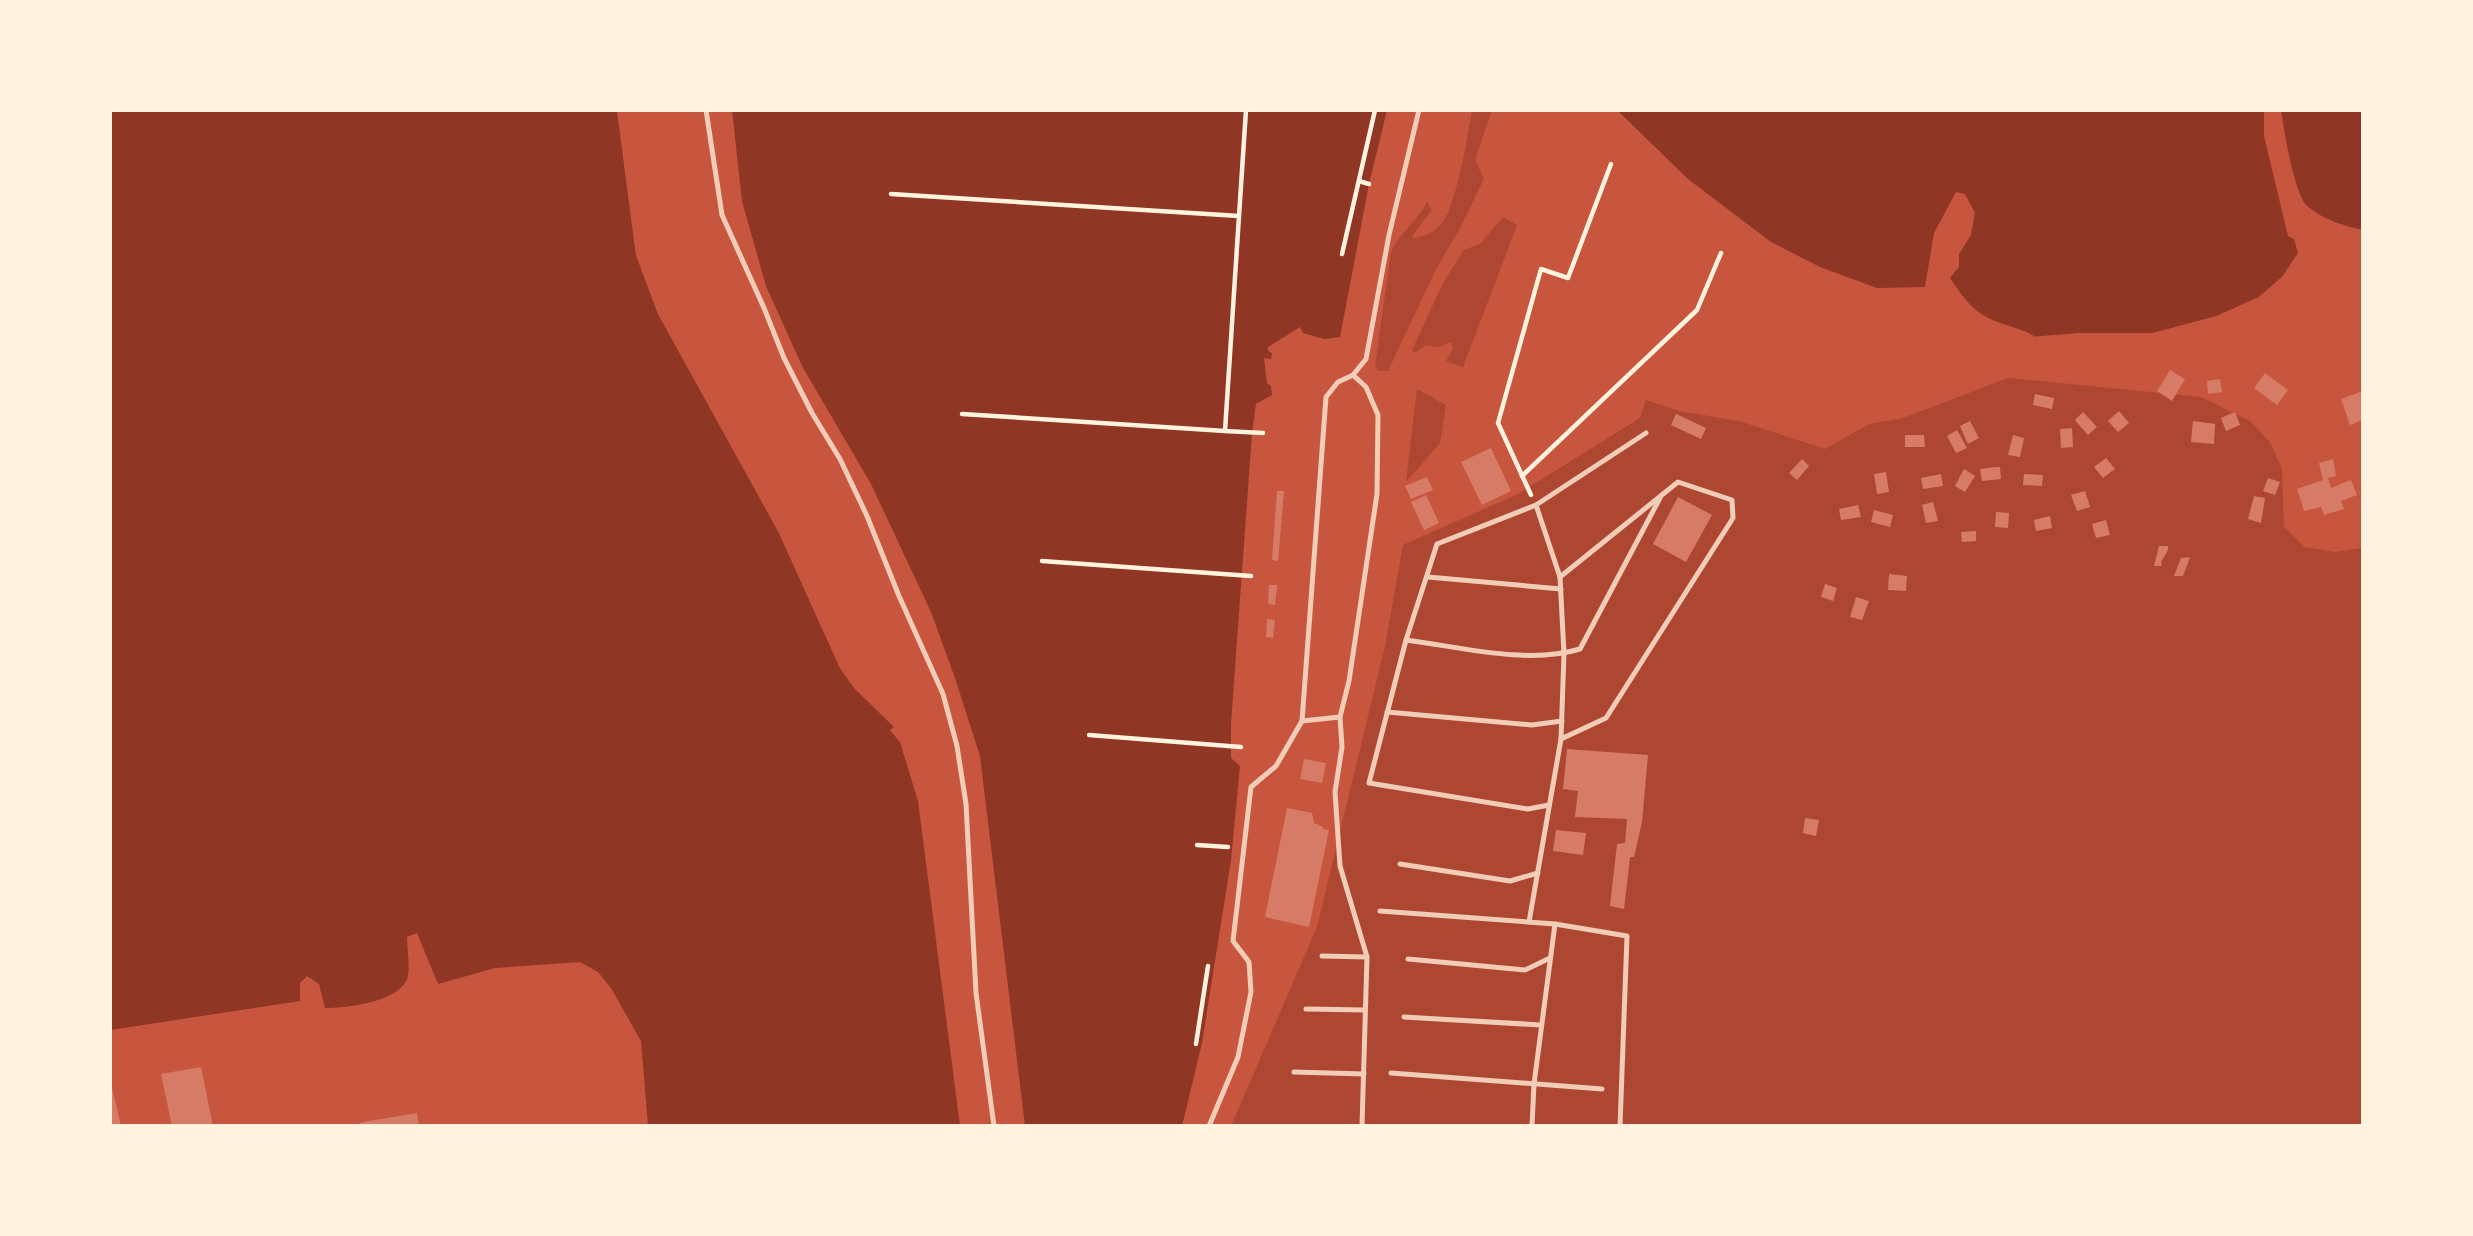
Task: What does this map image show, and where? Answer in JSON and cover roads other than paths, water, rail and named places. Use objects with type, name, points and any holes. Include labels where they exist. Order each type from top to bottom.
[{"type":"lane","points":[[706,110],[722,215],[784,358],[812,413],[840,459],[867,516],[943,694],[957,746],[966,804],[975,993],[994,1126]]},
{"type":"lane","points":[[1209,1126],[1238,1057],[1251,992],[1249,962],[1233,941],[1251,787],[1276,766],[1301,721],[1326,397],[1338,382],[1353,375],[1366,359],[1390,235],[1419,110]]},
{"type":"lane","points":[[1353,375],[1366,387],[1378,415],[1377,494],[1351,668],[1340,716],[1342,747],[1335,792],[1340,866],[1367,957],[1362,1126]]},
{"type":"lane","points":[[1549,805],[1528,809],[1368,783],[1406,639],[1437,544],[1536,505],[1646,433]]},
{"type":"lane","points":[[1560,577],[1678,482],[1732,500],[1733,518],[1606,718],[1561,739]]},
{"type":"lane","points":[[1406,639],[1520,655],[1564,654],[1580,649],[1662,495]]},
{"type":"lane","points":[[1529,922],[1561,739],[1564,654],[1560,577],[1536,505]]},
{"type":"lane","points":[[1427,577],[1561,589]]},
{"type":"lane","points":[[1387,712],[1532,725],[1562,722]]},
{"type":"lane","points":[[1301,721],[1340,716]]},
{"type":"lane","points":[[1400,864],[1510,881],[1538,873]]},
{"type":"lane","points":[[1380,911],[1529,922],[1628,936],[1620,1126]]},
{"type":"lane","points":[[1532,1126],[1534,1084],[1555,925]]},
{"type":"lane","points":[[1322,956],[1367,957]]},
{"type":"lane","points":[[1408,959],[1525,970],[1550,958]]},
{"type":"lane","points":[[1306,1009],[1365,1010]]},
{"type":"lane","points":[[1404,1017],[1541,1025]]},
{"type":"lane","points":[[1294,1072],[1363,1074]]},
{"type":"lane","points":[[1391,1073],[1602,1089]]}]
